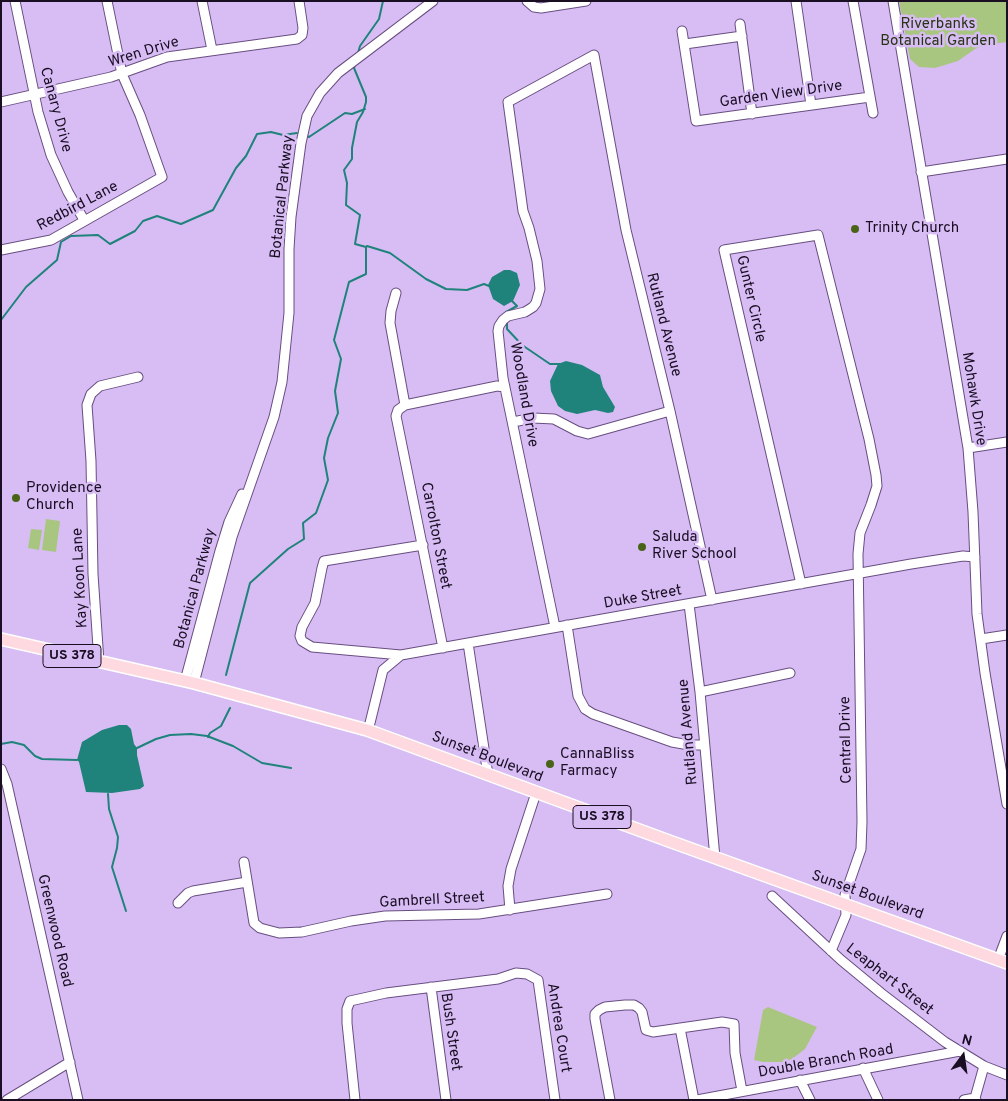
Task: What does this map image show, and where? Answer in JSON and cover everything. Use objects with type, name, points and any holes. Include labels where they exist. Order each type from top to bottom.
[{"type":"main road","name":"Sunset Boulevard","points":[[1,639],[190,682],[367,730],[1002,961]]},
{"type":"street","name":"Canary Drive","points":[[15,1],[34,95],[51,154],[68,192],[84,220]]},
{"type":"street","points":[[107,1],[122,74]]},
{"type":"street","points":[[202,1],[212,50]]},
{"type":"street","name":"Wren Drive","points":[[1,102],[122,74],[167,57],[297,39],[302,35],[303,28],[299,1]]},
{"type":"street","name":"Botanical Parkway","points":[[190,682],[234,530],[274,418],[282,382],[289,312],[290,224],[307,116],[315,100],[329,82],[344,68],[433,1]]},
{"type":"street","points":[[527,1],[534,7],[541,8],[586,1]]},
{"type":"street","points":[[796,1],[811,105]]},
{"type":"street","points":[[854,1],[873,113]]},
{"type":"street","name":"Mohawk Drive","points":[[893,1],[968,448],[978,614],[1007,804]]},
{"type":"street","points":[[740,24],[752,114]]},
{"type":"street","points":[[682,31],[685,44],[742,36]]},
{"type":"street","name":"Garden View Drive","points":[[685,44],[696,122],[870,96]]},
{"type":"street","name":"Woodland Drive","points":[[555,627],[505,387],[498,331],[498,326],[508,316],[526,312],[533,307],[540,289],[537,261],[523,211],[508,102],[594,56]]},
{"type":"street","name":"Rutland Avenue","points":[[594,56],[626,230],[670,411],[712,600]]},
{"type":"street","name":"Redbird Lane","points":[[1,250],[51,240],[162,177],[140,116],[122,74]]},
{"type":"street","points":[[921,172],[1007,159]]},
{"type":"street","name":"Gunter Circle","points":[[801,584],[724,250],[818,235],[853,373],[876,475],[875,494],[860,533],[858,554],[860,574]]},
{"type":"street","points":[[396,293],[390,323],[405,405],[498,386],[505,387]]},
{"type":"street","name":"Kay Koon Lane","points":[[100,662],[93,558],[91,461],[87,405],[91,394],[100,386],[138,377]]},
{"type":"street","name":"Carrolton Street","points":[[405,405],[398,410],[396,416],[443,648]]},
{"type":"street","points":[[513,422],[538,418],[554,419],[577,431],[588,434],[670,411]]},
{"type":"street","points":[[968,448],[1007,442]]},
{"type":"street","points":[[402,655],[312,647],[306,644],[300,636],[302,627],[315,603],[324,561],[423,545]]},
{"type":"street","name":"Duke Street","points":[[367,730],[382,670],[402,655],[963,556],[975,557]]},
{"type":"street","name":"Central Drive","points":[[845,904],[846,895],[861,849],[860,574]]},
{"type":"street","name":"Rutland Avenue","points":[[689,604],[700,692],[715,858]]},
{"type":"street","points":[[567,625],[578,696],[586,709],[593,714],[672,742],[704,745]]},
{"type":"street","points":[[981,639],[1007,635]]},
{"type":"street","points":[[468,643],[488,775]]},
{"type":"street","points":[[700,692],[790,672]]},
{"type":"street","name":"Greenwood Road","points":[[1,769],[7,784],[78,1100]]},
{"type":"street","points":[[510,910],[508,886],[511,869],[536,793]]},
{"type":"street","points":[[178,903],[188,893],[193,891],[247,882],[244,862]]},
{"type":"street","name":"Gambrell Street","points":[[247,882],[254,923],[260,928],[288,934],[385,916],[459,915],[510,910],[607,894]]},
{"type":"street","name":"Leaphart Street","points":[[772,896],[831,951],[881,993],[960,1052],[984,1066],[1007,1075]]},
{"type":"street","name":"Leaphart Street","points":[[831,951],[846,915],[845,904]]},
{"type":"street","points":[[1002,961],[1007,936]]},
{"type":"street","name":"Andrea Court","points":[[431,988],[498,979],[516,973],[527,974],[538,980],[555,1100]]},
{"type":"street","name":"Bush Street","points":[[355,1100],[347,1023],[347,1009],[350,1001],[386,993],[431,988],[446,1100]]},
{"type":"street","points":[[610,1100],[595,1014],[606,1007],[634,1005],[642,1012],[646,1030],[653,1032],[722,1022],[734,1024],[739,1094]]},
{"type":"street","points":[[680,1028],[695,1100]]},
{"type":"street","name":"Double Branch Road","points":[[695,1100],[739,1094],[863,1068],[960,1052]]},
{"type":"street","points":[[7,1100],[70,1062]]},
{"type":"street","points":[[964,1100],[976,1099],[984,1066]]},
{"type":"street","points":[[863,1068],[878,1100]]},
{"type":"street","points":[[800,1080],[810,1100]]},
{"type":"green space","name":"Riverbanks Botanical Garden","points":[[899,1],[1007,1],[1007,42],[985,45],[975,49],[958,61],[935,68],[919,67],[910,59]]},
{"type":"green space","points":[[46,519],[60,521],[56,552],[42,550]]},
{"type":"green space","points":[[31,529],[42,530],[39,550],[28,548]]},
{"type":"green space","points":[[768,1007],[817,1027],[805,1049],[792,1059],[782,1062],[754,1060],[763,1010]]},
{"type":"shaded area","points":[[504,270],[517,273],[520,285],[513,301],[504,306],[493,299],[488,285],[492,277]]},
{"type":"shaded area","points":[[566,361],[582,365],[600,375],[603,387],[615,407],[613,412],[608,413],[595,410],[577,414],[565,411],[558,406],[551,391],[550,381],[558,364]]},
{"type":"shaded area","points":[[119,725],[127,725],[131,729],[134,744],[137,748],[144,786],[140,789],[112,793],[86,792],[77,760],[82,742],[102,730]]},
{"type":"waterway","points":[[358,53],[360,46],[379,19],[383,1]]},
{"type":"waterway","points":[[355,65],[354,68],[366,97],[366,102],[357,122],[352,159],[344,170],[347,183],[346,205],[360,215],[355,244]]},
{"type":"waterway","points":[[307,136],[309,137],[345,113],[352,114],[365,109]]},
{"type":"waterway","points":[[1,320],[26,287],[57,260],[61,242],[71,236],[98,235],[110,244],[135,231],[143,221],[157,216],[181,224],[213,210],[236,168],[246,156],[257,134],[271,132],[283,135],[297,133]]},
{"type":"waterway","points":[[226,675],[250,583],[288,549],[304,539],[303,523],[316,513],[328,480],[324,458],[328,438],[338,413],[335,391],[341,359],[334,340],[349,282],[366,274],[366,247],[355,244]]},
{"type":"waterway","points":[[367,246],[390,253],[426,279],[446,289],[467,290],[484,284],[489,286]]},
{"type":"waterway","points":[[506,312],[517,306],[512,301]]},
{"type":"waterway","points":[[507,323],[507,329],[522,345],[550,364],[560,364]]},
{"type":"waterway","points":[[208,737],[210,733],[221,726],[230,708]]},
{"type":"waterway","points":[[137,748],[170,735],[191,734],[207,736],[233,746],[262,763],[291,768]]},
{"type":"waterway","points":[[1,744],[12,742],[24,745],[35,756],[42,759],[77,760]]},
{"type":"waterway","points":[[108,794],[109,809],[118,837],[112,867],[126,911]]},
{"type":"place","name":"Trinity Church","points":[[855,229]]},
{"type":"place","name":"Providence Church","points":[[16,498]]},
{"type":"place","name":"Saluda River School","points":[[642,547]]},
{"type":"place","name":"CannaBliss Farmacy","points":[[550,764]]}]
